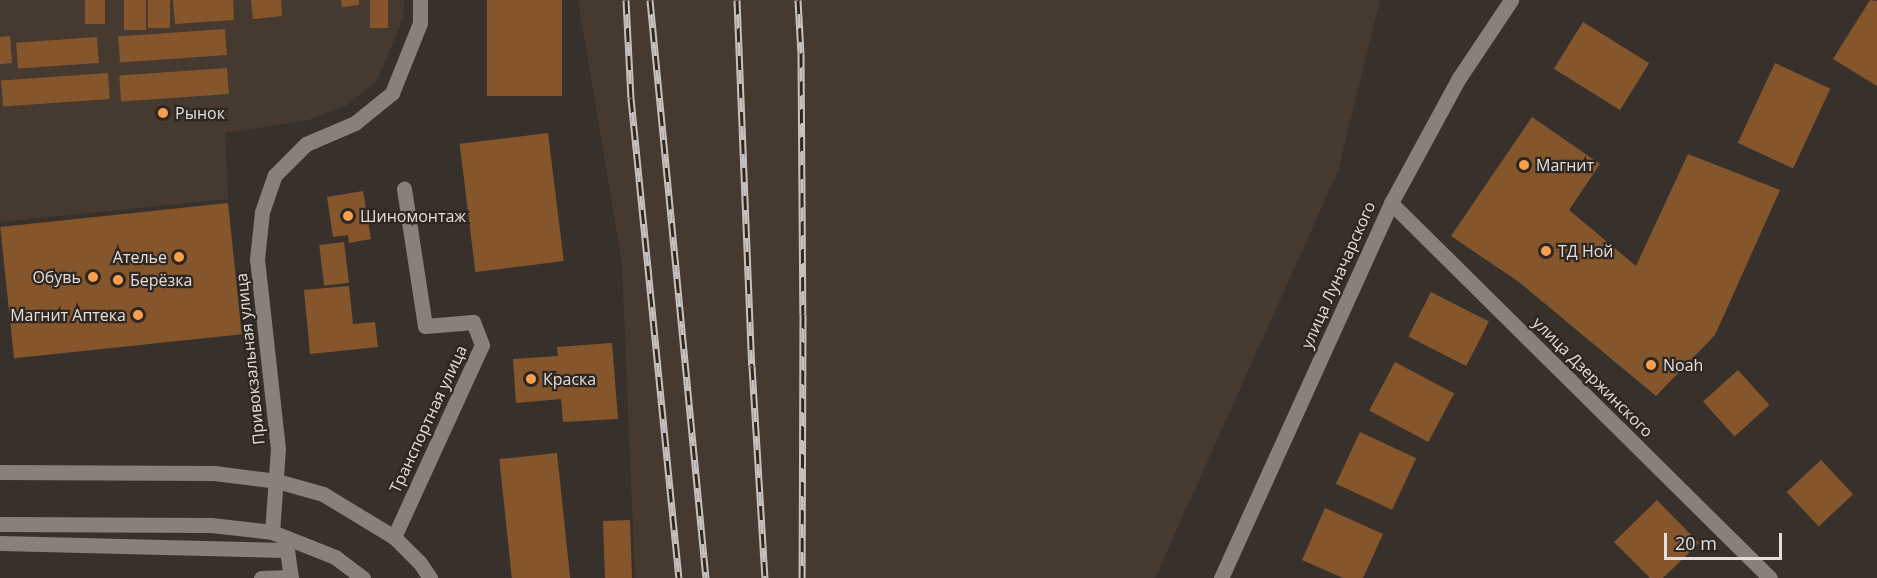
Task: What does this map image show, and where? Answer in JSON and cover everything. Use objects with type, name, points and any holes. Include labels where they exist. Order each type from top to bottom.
[{"type":"street","name":"Привокзальная улица","points":[[272,532],[278,450],[261,315],[257,259],[262,212],[275,175],[306,144],[354,123],[392,93],[420,23],[420,0]]},
{"type":"street","name":"улица Луначарского","points":[[1221,578],[1391,202],[1460,78],[1511,0]]},
{"type":"street","name":"Транспортная улица","points":[[394,537],[482,345],[472,322],[425,326],[404,189]]},
{"type":"street","name":"улица Дзержинского","points":[[1391,202],[1770,578]]},
{"type":"street","points":[[0,472],[214,473],[277,481],[323,494],[394,537],[420,563],[430,578]]},
{"type":"street","points":[[0,524],[211,525],[272,532],[335,557],[363,578]]},
{"type":"street","points":[[0,543],[287,550],[291,577],[261,578]]},
{"type":"shaded area","name":"Рынок","points":[[0,0],[404,0],[403,19],[376,82],[345,106],[308,120],[225,133],[228,199],[0,222]]},
{"type":"shaded area","points":[[578,0],[1380,0],[1338,171],[1155,578],[635,578],[622,263]]},
{"type":"building","points":[[85,0],[105,0],[105,24],[85,24]]},
{"type":"building","points":[[124,0],[146,0],[146,30],[124,30]]},
{"type":"building","points":[[148,0],[170,0],[170,28],[148,28]]},
{"type":"building","points":[[173,0],[233,0],[234,20],[175,24]]},
{"type":"building","points":[[251,0],[281,0],[282,16],[253,19]]},
{"type":"building","points":[[341,0],[359,0],[359,5],[342,7]]},
{"type":"building","points":[[370,0],[388,0],[388,28],[370,28]]},
{"type":"building","points":[[487,0],[562,0],[562,96],[487,96]]},
{"type":"building","points":[[1870,0],[1877,1],[1877,86],[1833,59]]},
{"type":"building","points":[[1583,22],[1649,63],[1620,110],[1554,69]]},
{"type":"building","points":[[225,29],[227,55],[120,62],[118,36]]},
{"type":"building","points":[[10,36],[12,63],[0,64],[0,37]]},
{"type":"building","points":[[97,37],[99,63],[18,69],[16,43]]},
{"type":"building","points":[[1775,63],[1830,89],[1793,169],[1738,143]]},
{"type":"building","points":[[227,68],[229,94],[121,101],[119,76]]},
{"type":"building","points":[[108,73],[110,99],[3,106],[1,80]]},
{"type":"building","name":"ТД Ной","points":[[1532,117],[1600,164],[1569,210],[1636,266],[1688,154],[1780,190],[1715,335],[1656,396],[1519,282],[1451,236]]},
{"type":"building","points":[[548,133],[564,261],[475,272],[460,144]]},
{"type":"building","name":"Шиномонтаж","points":[[363,191],[371,239],[349,243],[348,235],[333,237],[327,197]]},
{"type":"building","name":"Берёзка","points":[[228,203],[242,334],[14,358],[0,227]]},
{"type":"building","points":[[344,242],[349,283],[324,286],[319,245]]},
{"type":"building","points":[[349,286],[353,324],[375,322],[378,347],[310,354],[304,290]]},
{"type":"building","points":[[1431,292],[1489,322],[1466,366],[1408,337]]},
{"type":"building","points":[[612,343],[618,419],[563,422],[561,399],[516,403],[513,359],[558,356],[557,347]]},
{"type":"building","points":[[1395,362],[1454,393],[1428,442],[1369,411]]},
{"type":"building","points":[[1738,370],[1769,405],[1735,436],[1703,401]]},
{"type":"building","points":[[1360,432],[1416,458],[1392,510],[1336,484]]},
{"type":"building","points":[[557,453],[570,578],[512,578],[499,459]]},
{"type":"building","points":[[1821,460],[1853,494],[1819,526],[1787,492]]},
{"type":"building","points":[[1657,500],[1699,543],[1663,578],[1650,578],[1614,542]]},
{"type":"building","points":[[1325,508],[1383,534],[1363,578],[1343,578],[1302,560]]},
{"type":"building","points":[[630,520],[632,578],[605,578],[603,521]]},
{"type":"railway","points":[[626,0],[631,98],[679,578]]},
{"type":"railway","points":[[650,0],[706,578]]},
{"type":"railway","points":[[737,0],[752,366],[765,578]]},
{"type":"railway","points":[[798,0],[801,53],[803,314],[802,578]]},
{"type":"place","name":"Рынок","points":[[163,113]]},
{"type":"place","name":"Магнит","points":[[1524,165]]},
{"type":"place","name":"Шиномонтаж","points":[[348,216]]},
{"type":"place","name":"ТД Ной","points":[[1546,251]]},
{"type":"place","name":"Ателье","points":[[179,257]]},
{"type":"place","name":"Обувь","points":[[93,277]]},
{"type":"place","name":"Берёзка","points":[[118,280]]},
{"type":"place","name":"Магнит Аптека","points":[[138,315]]},
{"type":"place","name":"Noah","points":[[1651,365]]},
{"type":"place","name":"Краска","points":[[531,379]]}]
